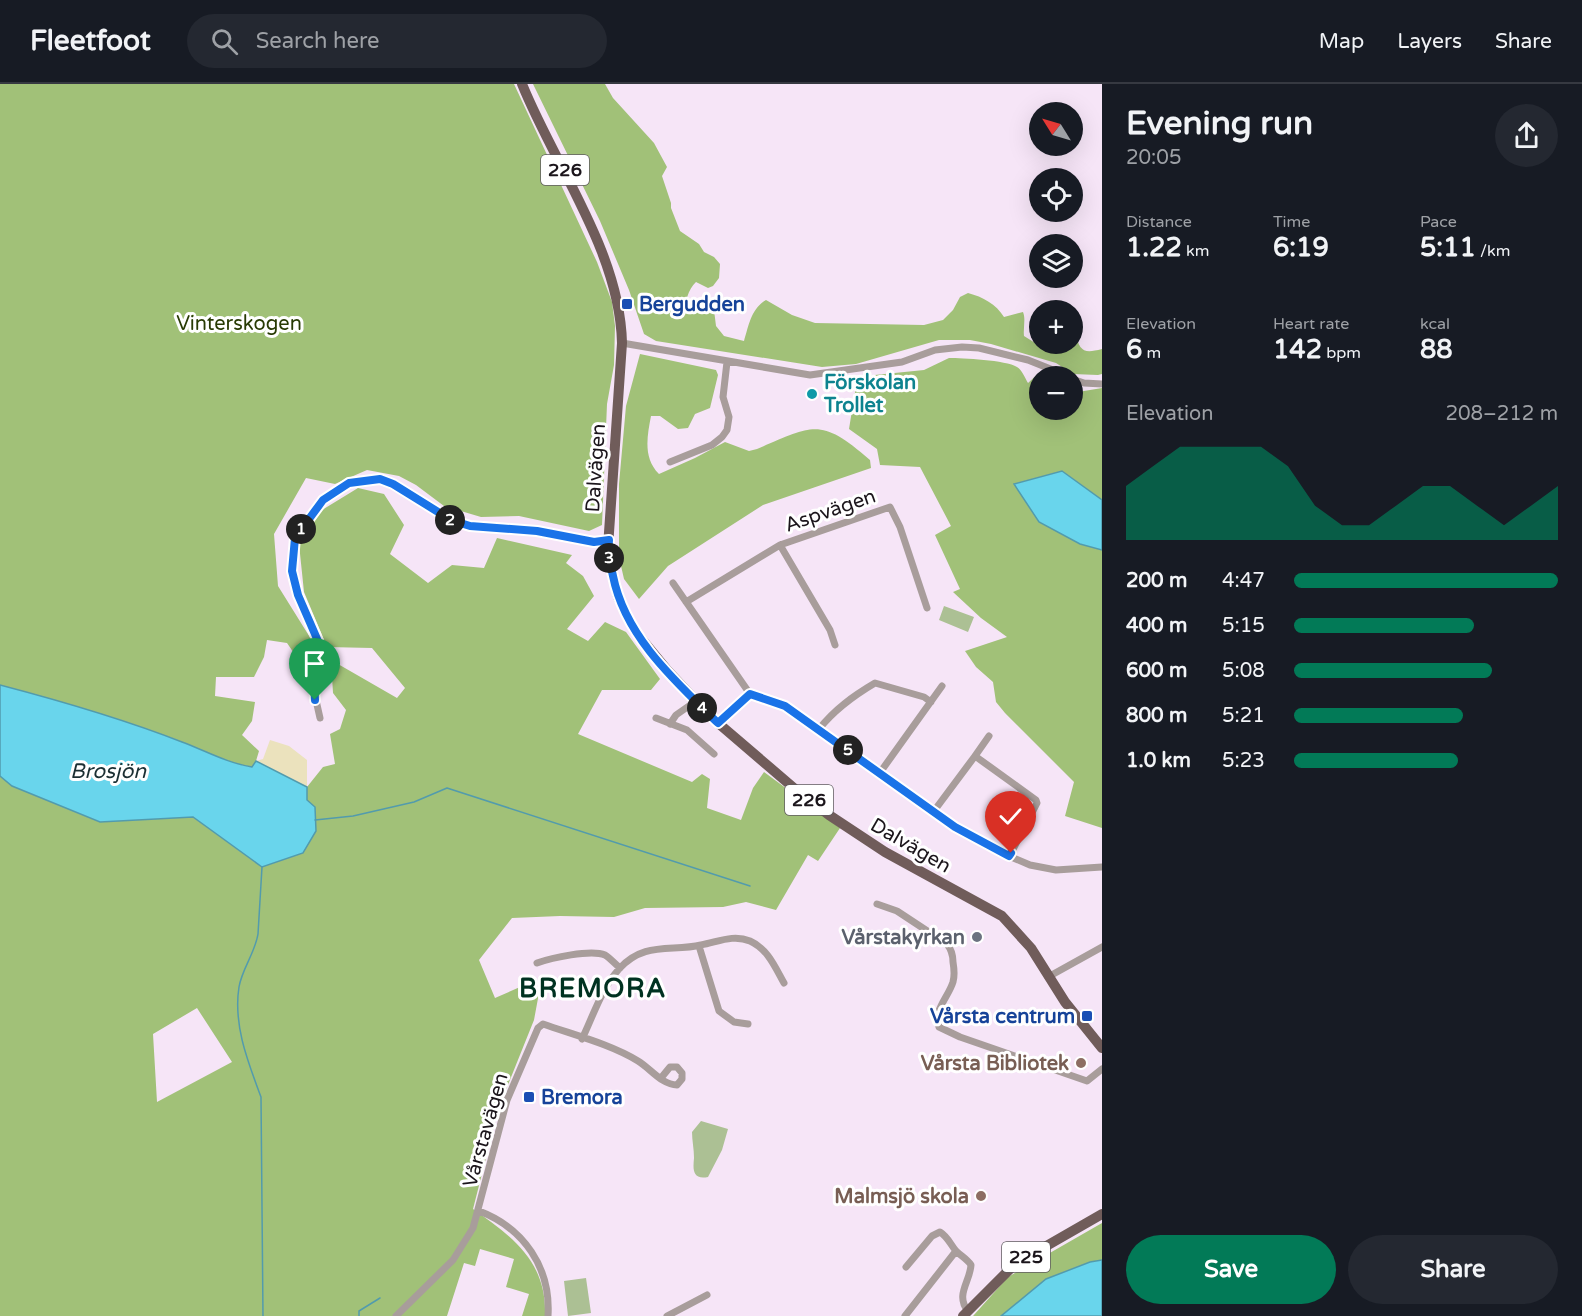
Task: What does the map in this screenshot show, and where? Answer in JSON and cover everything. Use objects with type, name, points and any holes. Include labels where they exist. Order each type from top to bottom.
[{"type":"main road","name":"Dalvägen","points":[[522,84],[604,259],[618,301],[622,343],[609,553],[615,585],[628,619],[644,643],[696,701],[718,723],[795,789],[847,828],[885,852],[1002,916],[1031,948],[1048,977],[1102,1047]]},
{"type":"main road","name":"225","points":[[965,1313],[1015,1264],[1102,1214]]},
{"type":"street","points":[[622,343],[810,375],[902,362],[935,350],[962,347],[979,348],[1043,366]]},
{"type":"street","points":[[670,462],[712,445],[722,438],[727,430],[729,417],[723,397],[727,362]]},
{"type":"street","points":[[1083,383],[1102,384]]},
{"type":"street","points":[[320,718],[313,687],[321,648],[298,595],[292,571],[295,538],[308,519],[330,495],[349,483],[380,479],[393,484],[451,520],[470,526],[537,531],[594,542],[609,540]]},
{"type":"street","name":"Aspvägen","points":[[686,602],[780,544],[890,507],[900,527],[927,608]]},
{"type":"street","name":"Aspvägen","points":[[780,544],[830,630],[835,645]]},
{"type":"street","points":[[673,583],[750,694],[785,706],[955,827],[1009,856],[1030,865],[1056,870],[1102,867]]},
{"type":"street","points":[[819,729],[833,712],[875,683],[924,697],[931,702]]},
{"type":"street","points":[[879,774],[942,686]]},
{"type":"street","points":[[718,723],[750,694]]},
{"type":"street","points":[[670,723],[676,715],[696,701]]},
{"type":"street","points":[[656,718],[687,730],[714,754]]},
{"type":"street","points":[[934,811],[989,736]]},
{"type":"street","points":[[975,756],[1036,800],[1036,808],[1009,856]]},
{"type":"street","points":[[877,904],[897,911],[951,948],[954,979],[938,1012],[936,1020],[939,1027],[960,1037],[1087,1081],[1102,1070]]},
{"type":"street","points":[[582,1039],[603,993],[620,968],[652,949],[699,946],[731,937],[748,940],[761,947],[770,957],[784,983]]},
{"type":"street","points":[[699,946],[719,1011],[734,1022],[748,1024]]},
{"type":"street","points":[[1048,977],[1102,947]]},
{"type":"street","points":[[537,963],[549,959],[596,953],[606,956],[620,968]]},
{"type":"street","name":"Vårstavägen","points":[[396,1316],[438,1276],[460,1251],[473,1228],[507,1100],[538,1028],[543,1023],[626,1054],[661,1078]]},
{"type":"street","points":[[479,1211],[506,1224],[518,1234],[536,1258],[549,1296],[548,1316]]},
{"type":"street","points":[[906,1268],[932,1236],[940,1232],[945,1235],[971,1265],[969,1278],[962,1293],[965,1313]]},
{"type":"street","points":[[905,1316],[957,1251]]},
{"type":"street","points":[[667,1316],[707,1295]]},
{"type":"green space","name":"Vinterskogen","points":[[0,84],[514,84],[597,262],[612,302],[615,326],[614,365],[607,404],[602,525],[589,531],[519,516],[481,517],[444,506],[416,485],[399,476],[367,470],[335,484],[306,478],[274,534],[278,586],[316,647],[311,661],[302,665],[287,643],[267,640],[264,657],[254,677],[216,677],[215,696],[255,702],[252,721],[242,735],[259,751],[252,767],[220,758],[148,730],[0,685]]},
{"type":"green space","points":[[533,84],[605,84],[613,98],[654,143],[667,167],[662,176],[680,231],[699,244],[704,252],[714,257],[720,264],[719,278],[713,286],[708,288],[696,282],[693,285],[687,296],[684,313],[707,304],[714,310],[716,326],[724,336],[744,341],[754,313],[766,300],[792,315],[815,323],[924,325],[943,320],[953,310],[960,297],[968,293],[989,302],[1004,317],[1023,312],[1024,336],[1029,339],[1029,354],[1083,354],[1083,350],[1102,349],[1102,374],[1083,374],[1083,366],[1061,366],[991,344],[970,340],[939,340],[856,364],[822,367],[656,341],[644,334],[629,290],[600,221]]},
{"type":"green space","points":[[640,354],[716,370],[718,375],[710,408],[695,414],[688,428],[678,429],[660,416],[651,416],[648,454],[659,474],[725,442],[749,451],[816,429],[827,431],[853,446],[870,460],[871,468],[763,505],[668,566],[639,599],[624,579],[619,557],[619,484],[626,406]]},
{"type":"green space","points":[[949,358],[984,360],[1017,367],[1029,382],[1029,420],[1083,420],[1083,391],[1102,388],[1102,500],[1062,471],[1014,484],[1080,544],[1102,550],[1102,828],[1065,816],[1074,782],[1005,713],[996,702],[993,682],[976,667],[965,651],[1007,637],[981,618],[953,592],[960,589],[935,535],[951,526],[920,467],[880,465],[877,449],[849,429],[857,380],[865,376],[924,370]]},
{"type":"green space","points":[[358,488],[384,494],[404,525],[390,554],[428,583],[452,565],[484,568],[497,538],[572,555],[566,563],[583,576],[594,596],[567,629],[588,641],[605,622],[626,632],[660,679],[651,690],[602,690],[578,734],[692,782],[702,774],[710,779],[707,808],[741,820],[753,788],[764,772],[840,828],[818,861],[808,855],[776,910],[746,902],[723,907],[645,908],[614,917],[512,918],[479,960],[495,998],[520,987],[539,993],[534,1020],[499,1107],[473,1209],[514,1241],[534,1266],[544,1297],[545,1316],[522,1316],[529,1294],[506,1287],[514,1259],[480,1249],[475,1266],[464,1263],[447,1316],[0,1316],[0,776],[12,786],[100,822],[193,817],[262,867],[281,859],[307,800],[307,787],[323,767],[335,764],[330,734],[340,729],[346,710],[333,693],[331,660],[397,698],[405,688],[372,648],[327,647],[304,592],[299,544],[322,510]],"holes":[[[197,1008],[232,1062],[157,1102],[153,1034]]]},
{"type":"green space","points":[[944,606],[974,617],[968,632],[939,620]]},
{"type":"green space","points":[[701,1121],[728,1129],[722,1150],[708,1177],[699,1177],[694,1170],[692,1132]]},
{"type":"green space","points":[[1102,1223],[1102,1260],[1090,1262],[1046,1279],[1001,1316],[973,1316],[1008,1277]]},
{"type":"green space","points":[[586,1278],[591,1313],[568,1316],[564,1281]]},
{"type":"sand","points":[[270,740],[289,746],[307,760],[307,787],[256,761],[263,759]]},
{"type":"water","points":[[1062,471],[1102,500],[1102,550],[1080,544],[1039,522],[1014,484]]},
{"type":"water","name":"Brosjön","points":[[0,685],[115,718],[234,763],[252,767],[256,761],[307,787],[307,800],[315,807],[316,831],[303,853],[262,867],[193,817],[100,822],[12,786],[0,776]]},
{"type":"water","points":[[1102,1260],[1102,1316],[1001,1316],[1046,1279],[1090,1262]]},
{"type":"waterway","points":[[315,820],[353,816],[414,802],[447,788],[750,886]]},
{"type":"waterway","points":[[262,867],[258,934],[239,987],[238,1015],[243,1043],[261,1097],[263,1316]]},
{"type":"waterway","points":[[359,1316],[359,1311],[380,1298]]},
{"type":"place","name":"Bergudden","points":[[627,304]]},
{"type":"place","name":"Förskolan Trollet","points":[[812,394]]},
{"type":"place","name":"Vårstakyrkan","points":[[977,937]]},
{"type":"place","name":"Vårsta centrum","points":[[1087,1016]]},
{"type":"place","name":"Vårsta Bibliotek","points":[[1081,1063]]},
{"type":"place","name":"Bremora","points":[[529,1097]]},
{"type":"place","name":"Malmsjö skola","points":[[981,1196]]},
{"type":"district","name":"BREMORA","points":[[593,988]]},
{"type":"route","points":[[315,700],[314,677],[321,648],[298,595],[292,571],[295,538],[323,500],[330,495],[349,483],[380,479],[393,484],[451,520],[470,526],[537,531],[594,542],[609,540],[610,564],[618,597],[635,631],[667,670],[718,723],[750,694],[785,706],[955,827],[1009,856],[1011,853]]}]
